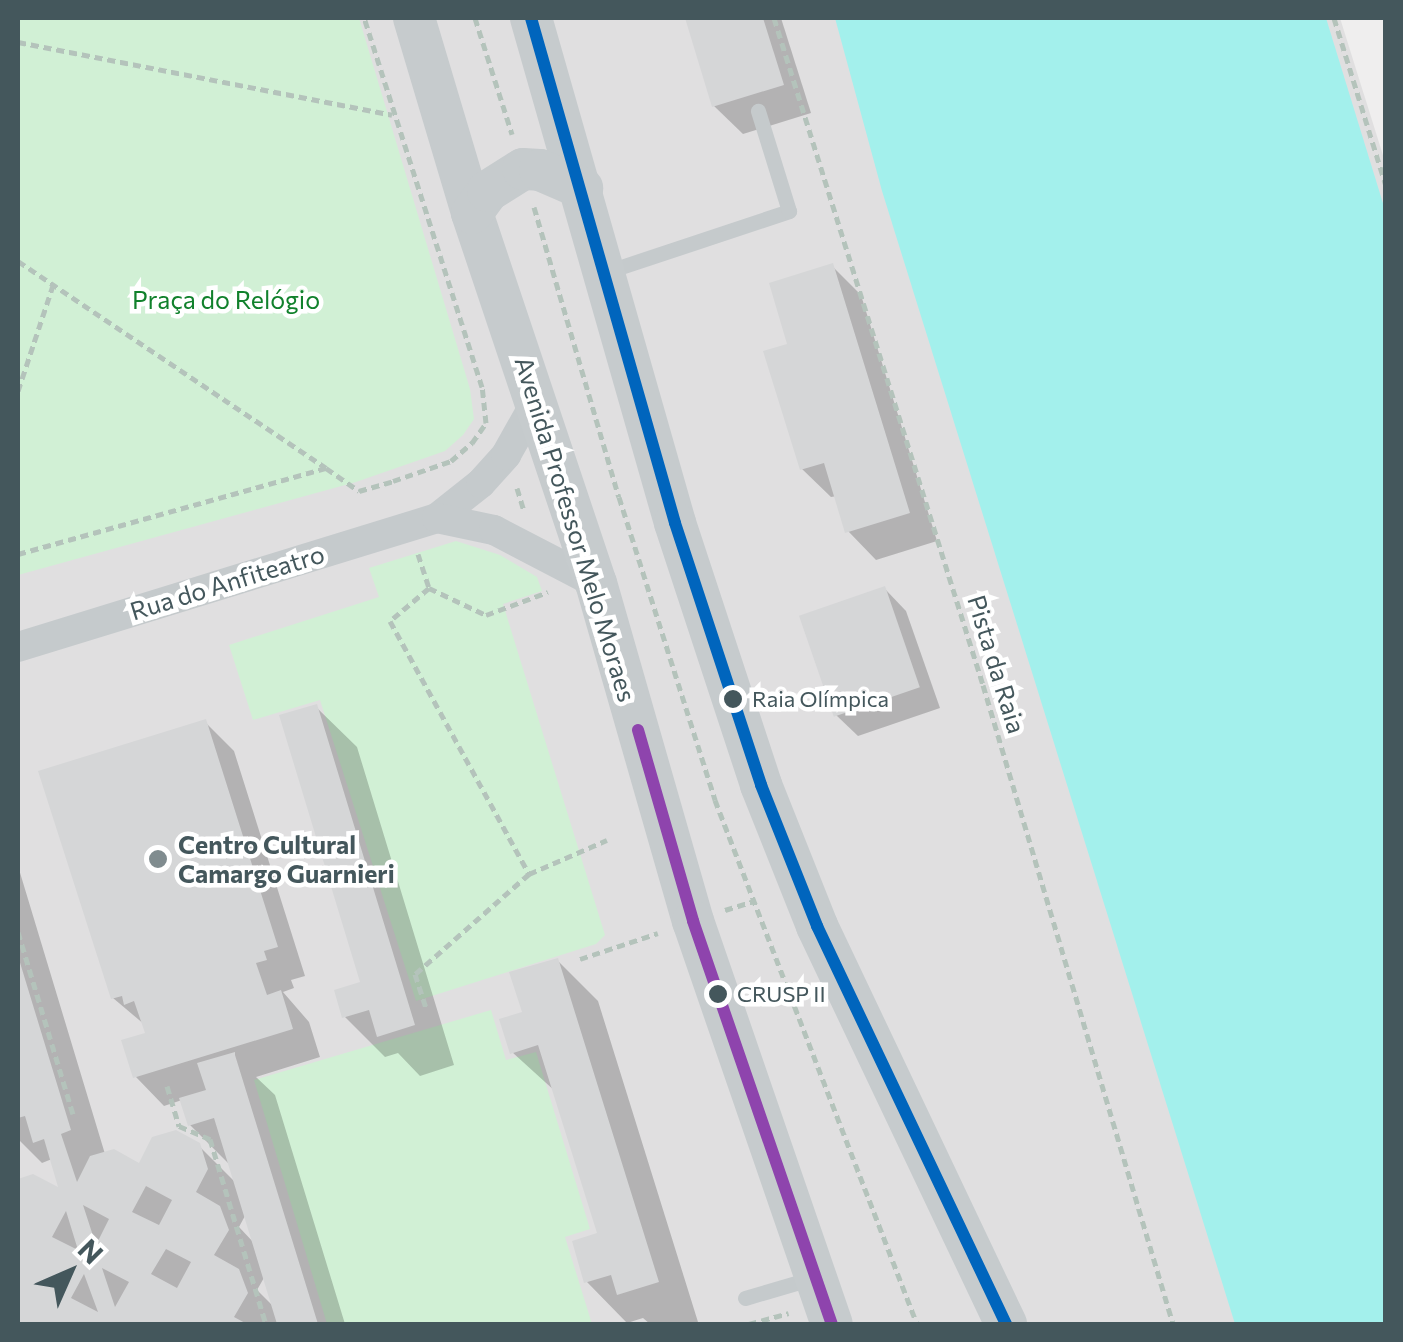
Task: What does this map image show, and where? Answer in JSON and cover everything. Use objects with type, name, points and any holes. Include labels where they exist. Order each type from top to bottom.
[{"type":"street","name":"Avenida Professor Melo Moraes","points":[[414,18],[472,213],[596,583],[693,921],[832,1324]]},
{"type":"street","points":[[531,18],[675,522],[762,785],[817,926],[1006,1324]]},
{"type":"street","points":[[472,213],[488,191],[522,169],[540,170],[582,188]]},
{"type":"street","name":"Rua do Anfiteatro","points":[[18,647],[437,518],[481,483],[506,455],[537,400]]},
{"type":"street","name":"Rua do Anfiteatro","points":[[437,518],[494,530],[596,583]]},
{"type":"lane","points":[[606,272],[789,211],[758,111]]},
{"type":"lane","points":[[746,1298],[816,1277]]},
{"type":"path","points":[[18,260],[359,491],[451,461],[472,443],[486,423],[482,386],[364,18]]},
{"type":"path","points":[[474,18],[629,532],[715,800],[917,1324]]},
{"type":"path","name":"Pista da Raia","points":[[774,18],[984,685],[1173,1324]]},
{"type":"path","points":[[1334,18],[1386,186]]},
{"type":"path","points":[[18,42],[394,116]]},
{"type":"path","points":[[18,392],[53,284]]},
{"type":"path","points":[[506,455],[526,518]]},
{"type":"path","points":[[18,554],[326,468]]},
{"type":"path","points":[[392,482],[396,492]]},
{"type":"path","points":[[417,551],[429,588],[486,615],[549,596],[543,577]]},
{"type":"path","points":[[429,588],[390,621],[529,874]]},
{"type":"path","points":[[426,1007],[416,974],[529,874],[607,840]]},
{"type":"path","points":[[18,932],[74,1114]]},
{"type":"path","points":[[580,960],[637,940]]},
{"type":"path","points":[[167,1086],[179,1126],[210,1139],[266,1324]]},
{"type":"shaded area","points":[[18,18],[1340,18],[1386,165],[1385,1324],[18,1324]]},
{"type":"green space","name":"Praça do Relógio","points":[[18,18],[359,18],[470,389],[474,419],[463,435],[445,451],[356,482],[18,575]]},
{"type":"green space","points":[[456,541],[500,555],[537,577],[542,591],[503,604],[605,935],[596,944],[416,1001],[320,700],[253,720],[229,645],[379,597],[369,568]]},
{"type":"green space","points":[[491,1010],[506,1060],[536,1052],[590,1229],[565,1237],[592,1324],[327,1324],[254,1080]]},
{"type":"water","points":[[835,18],[1326,18],[1386,213],[1385,1324],[1235,1324],[882,191]]},
{"type":"building","points":[[685,18],[763,18],[784,85],[712,107]]},
{"type":"building","points":[[833,263],[910,513],[845,533],[824,463],[800,470],[763,351],[787,344],[769,283]]},
{"type":"building","points":[[885,586],[920,687],[834,717],[799,616]]},
{"type":"building","points":[[317,704],[415,1025],[377,1037],[369,1010],[342,1018],[334,990],[360,982],[279,715]]},
{"type":"building","name":"Centro Cultural Camargo Guarnieri","points":[[206,719],[278,947],[264,951],[267,960],[256,963],[267,995],[281,990],[293,1029],[133,1078],[121,1040],[145,1033],[134,1001],[124,1005],[122,996],[111,999],[38,771]]},
{"type":"building","points":[[18,956],[71,1130],[61,1134],[77,1182],[90,1156],[114,1149],[139,1163],[152,1137],[176,1130],[200,1143],[208,1169],[196,1192],[220,1206],[229,1230],[214,1255],[239,1269],[248,1293],[234,1317],[247,1324],[18,1324],[18,1179],[33,1174],[58,1187],[44,1139],[33,1143],[25,1116],[18,1118]],"holes":[[[146,1186],[172,1200],[159,1225],[132,1212]],[[83,1205],[109,1219],[96,1245]],[[66,1211],[78,1250],[52,1237]],[[166,1249],[191,1262],[177,1288],[151,1274]],[[102,1268],[129,1282],[115,1307]],[[84,1274],[98,1312],[71,1298]]]},
{"type":"building","points":[[558,958],[659,1282],[617,1295],[611,1275],[584,1283],[572,1241],[597,1233],[538,1045],[510,1054],[499,1019],[522,1012],[509,972]]},
{"type":"building","points":[[235,1052],[318,1324],[277,1324],[214,1118],[188,1126],[179,1098],[206,1090],[197,1063]]},
{"type":"transit line","points":[[531,18],[675,523],[761,785],[817,926],[1006,1324]]},
{"type":"transit line","points":[[638,730],[693,921],[832,1324]]},
{"type":"place","name":"Raia Olímpica","points":[[733,699]]},
{"type":"place","name":"Centro Cultural Camargo Guarnieri","points":[[158,859]]},
{"type":"place","name":"CRUSP II","points":[[718,994]]}]
